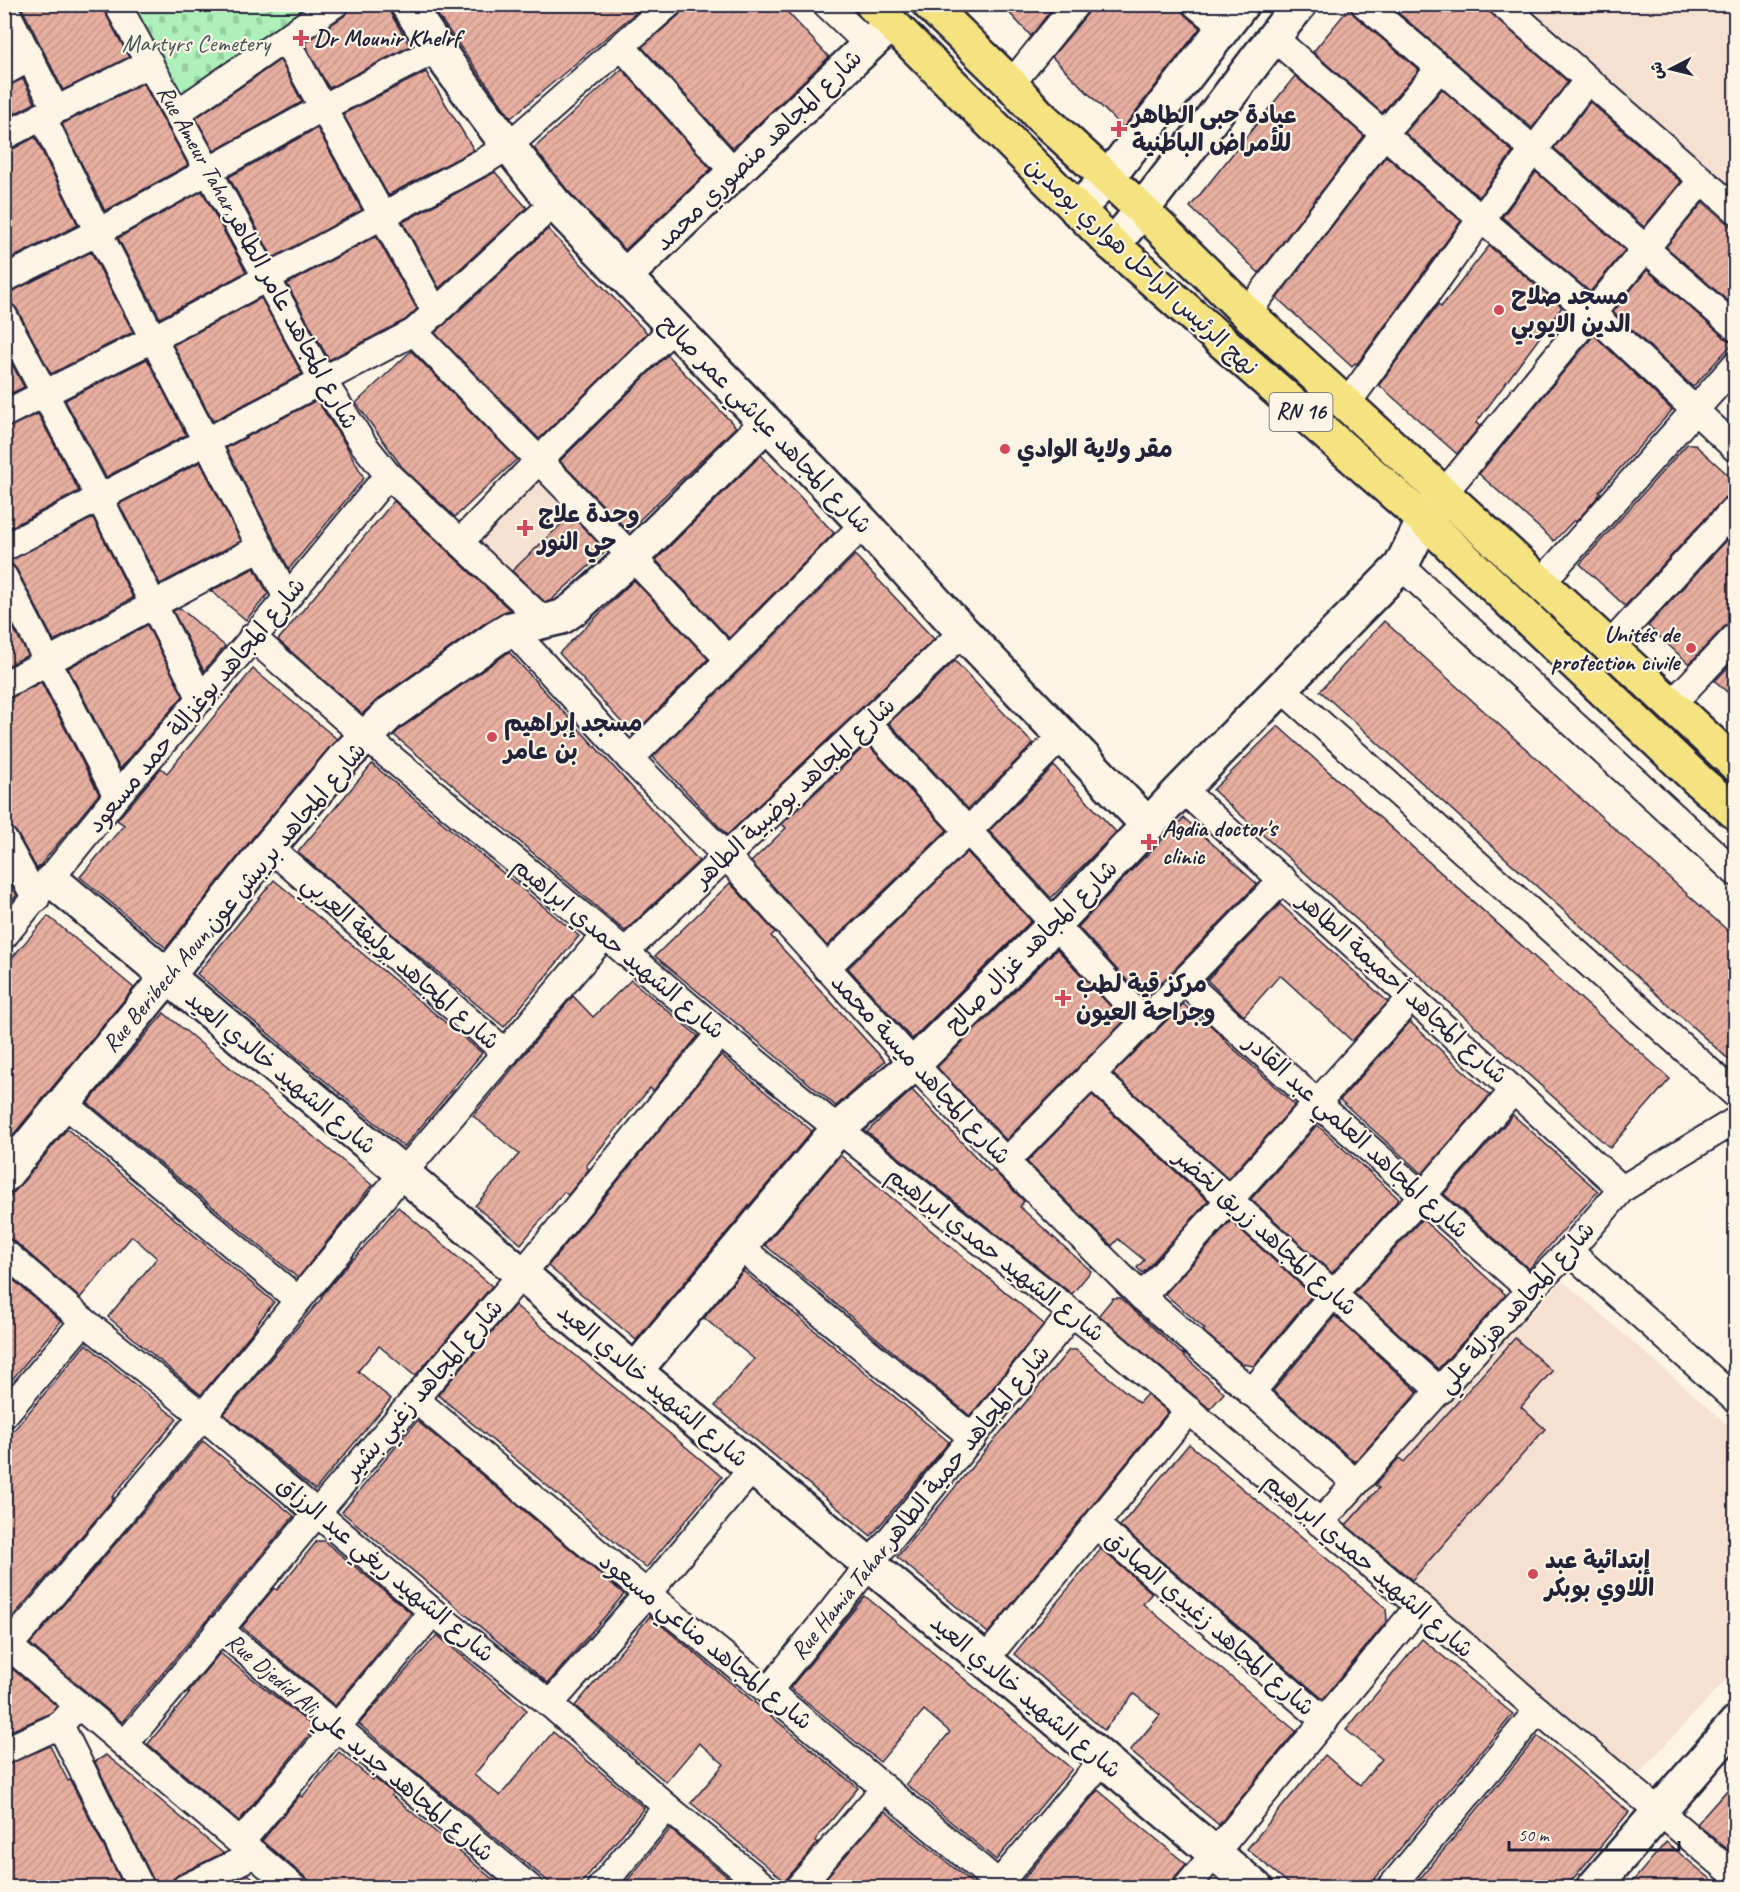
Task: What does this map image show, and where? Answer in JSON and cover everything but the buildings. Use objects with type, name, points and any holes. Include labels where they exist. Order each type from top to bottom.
[{"type":"main road","name":"نهج الرئيس الراحل هواري بومدين","points":[[929,4],[1011,84],[1038,114],[1142,210],[1247,314],[1444,493],[1731,760]]},
{"type":"main road","name":"نهج الرئيس الراحل هواري بومدين","points":[[877,24],[1113,245],[1424,520],[1701,783],[1736,813]]},
{"type":"main road","points":[[1701,783],[1731,760]]},
{"type":"street","name":"Rue Ameur Tahar,شارع المجاهد عامر الطاهر","points":[[117,4],[323,381],[364,445],[388,475],[545,622]]},
{"type":"street","points":[[177,113],[335,4]]},
{"type":"street","name":"شارع المجاهد عياشي عمر صالح","points":[[407,4],[508,146],[554,203],[864,524],[963,632],[1148,825]]},
{"type":"street","points":[[4,414],[153,339],[486,160],[508,146],[669,4]]},
{"type":"street","points":[[826,4],[877,24]]},
{"type":"street","points":[[1011,84],[1076,4]]},
{"type":"street","points":[[1077,210],[1108,178],[1233,16],[1195,4]]},
{"type":"street","points":[[1113,245],[1300,4]]},
{"type":"street","points":[[1364,4],[1736,328]]},
{"type":"street","points":[[1502,4],[1736,210]]},
{"type":"street","points":[[4,7],[30,58],[49,113],[98,232],[287,598]]},
{"type":"street","name":"شارع المجاهد منصوري محمد","points":[[625,276],[735,173],[877,24]]},
{"type":"street","points":[[1273,37],[1592,314],[1736,449]]},
{"type":"street","points":[[285,39],[436,313]]},
{"type":"street","points":[[622,47],[735,173]]},
{"type":"street","points":[[4,279],[98,232],[322,108],[437,49]]},
{"type":"street","points":[[4,72],[30,58]]},
{"type":"street","points":[[4,136],[150,63]]},
{"type":"street","points":[[1247,314],[1384,134],[1440,68]]},
{"type":"street","points":[[1346,405],[1480,219],[1587,81]]},
{"type":"street","points":[[1444,493],[1702,180]]},
{"type":"street","points":[[4,548],[414,332],[554,203]]},
{"type":"street","points":[[4,316],[46,393],[201,699]]},
{"type":"street","points":[[460,542],[538,461],[674,328]]},
{"type":"street","points":[[414,332],[633,556],[728,659]]},
{"type":"street","points":[[1541,583],[1736,364]]},
{"type":"street","name":"Rue Beribech Aoun,شارع المجاهد بريبش عون","points":[[4,1176],[167,977],[269,847],[344,758],[389,714],[496,638],[511,630],[562,617],[575,608],[633,556],[766,424]]},
{"type":"street","name":"شارع المجاهد بوغزالة حمد مسعود","points":[[4,936],[117,796],[287,598],[388,475]]},
{"type":"street","name":"شارع المجاهد غزال صالح","points":[[635,1371],[838,1129],[914,1064],[1054,925],[1182,789],[1401,566],[1424,520],[1444,493]]},
{"type":"street","points":[[1609,646],[1736,507]]},
{"type":"street","points":[[630,759],[864,524]]},
{"type":"street","points":[[4,685],[261,547]]},
{"type":"street","points":[[1401,566],[1736,873]]},
{"type":"street","points":[[4,577],[117,796]]},
{"type":"street","name":"شارع المجاهد ميسة محمد","points":[[511,630],[630,759],[727,857],[826,968],[1006,1162],[1142,1298],[1356,1483]]},
{"type":"street","name":"شارع المجاهد بوضبية الطاهر","points":[[625,952],[963,632]]},
{"type":"street","points":[[1671,705],[1736,636]]},
{"type":"street","name":"شارع الشهيد حمدي ابراهيم","points":[[252,637],[366,737],[720,1033],[1072,1313],[1189,1410],[1538,1710],[1736,1876]]},
{"type":"street","points":[[1282,689],[1736,1095]]},
{"type":"street","points":[[868,723],[1145,1022]]},
{"type":"street","points":[[826,968],[968,831],[1063,735]]},
{"type":"street","name":"شارع المجاهد أحميمة الطاهر","points":[[1182,789],[1622,1189]]},
{"type":"street","points":[[4,840],[44,889]]},
{"type":"street","name":"شارع المجاهد بوليفة العربي","points":[[269,847],[506,1053]]},
{"type":"street","points":[[1006,1162],[1185,982],[1283,879]]},
{"type":"street","name":"شارع الشهيد خالدي العيد","points":[[44,889],[167,977],[403,1173],[752,1469],[1256,1887]]},
{"type":"street","points":[[294,1887],[7,1644],[203,1416],[403,1173],[605,935]]},
{"type":"street","name":"شارع المجاهد العلمي عبد القادر","points":[[1185,982],[1530,1290]]},
{"type":"street","points":[[1142,1298],[1412,997]]},
{"type":"street","name":"شارع المجاهد زغبي بشير","points":[[125,1744],[219,1629],[522,1274],[720,1033]]},
{"type":"street","name":"شارع المجاهد زريق لخضر","points":[[1091,1074],[1440,1391]]},
{"type":"street","points":[[1251,1393],[1334,1293],[1514,1090]]},
{"type":"street","points":[[64,1103],[298,1300]]},
{"type":"street","name":"شارع المجاهد هزلة علي","points":[[1320,1523],[1530,1290],[1569,1251],[1622,1189],[1736,1120]]},
{"type":"street","points":[[740,1247],[973,1438]]},
{"type":"street","points":[[1569,1251],[1736,1400]]},
{"type":"street","name":"شارع الشهيد ريغي عبد الرزاق","points":[[4,1252],[84,1321],[203,1416],[434,1612],[550,1704],[667,1807],[766,1887]]},
{"type":"street","name":"Rue Hamia Tahar,شارع المجاهد حمية الطاهر","points":[[768,1691],[1072,1313]]},
{"type":"street","points":[[4,1415],[84,1321]]},
{"type":"street","name":"شارع المجاهد مناعي مسعود","points":[[415,1399],[647,1594],[768,1691],[997,1885]]},
{"type":"street","points":[[985,1660],[1189,1410]]},
{"type":"street","points":[[550,1704],[647,1594],[752,1469]]},
{"type":"street","name":"شارع المجاهد زغيدي الصادق","points":[[1096,1525],[1325,1721]]},
{"type":"street","points":[[1186,1887],[1419,1606]]},
{"type":"street","points":[[185,1887],[248,1848],[337,1727],[434,1612]]},
{"type":"street","name":"Rue Djedid Ali,شارع المجاهد جديد علي","points":[[219,1629],[530,1887]]},
{"type":"street","points":[[4,1751],[60,1725],[77,1705]]},
{"type":"street","points":[[1390,1887],[1538,1710]]},
{"type":"street","points":[[1593,1887],[1736,1723]]},
{"type":"street","points":[[60,1725],[141,1887]]},
{"type":"street","points":[[997,1885],[1103,1760]]},
{"type":"street","points":[[798,1887],[884,1789]]},
{"type":"street","points":[[600,1887],[667,1807]]},
{"type":"shaded area","points":[[1527,5],[1735,5],[1735,189]]},
{"type":"shaded area","name":"وحدة علاج حي النور","points":[[539,482],[572,514],[511,572],[479,541]]},
{"type":"shaded area","points":[[1563,1281],[1735,1431],[1735,1670],[1638,1774],[1331,1515]]},
{"type":"green space","name":"Martyrs Cemetery","points":[[130,5],[320,5],[184,101]]},
{"type":"place","name":"Dr Mounir Khelrf","points":[[301,38]]},
{"type":"place","name":"عيادة حبى الطاهر للأمراض الباطنية","points":[[1119,129]]},
{"type":"place","name":"مسجد صلاح الدين الايوبي","points":[[1499,310]]},
{"type":"place","name":"مقر ولاية الوادي","points":[[1005,449]]},
{"type":"place","name":"وحدة علاج حي النور","points":[[525,528]]},
{"type":"place","name":"Unités de protection civile","points":[[1691,648]]},
{"type":"place","name":"مسجد إبراهيم بن عامر","points":[[492,737]]},
{"type":"place","name":"Agdia doctor's clinic","points":[[1149,842]]},
{"type":"place","name":"مركز قية لطب وجراحة العيون","points":[[1063,998]]},
{"type":"place","name":"إبتدائية عبد اللاوي بوبكر","points":[[1533,1574]]}]
